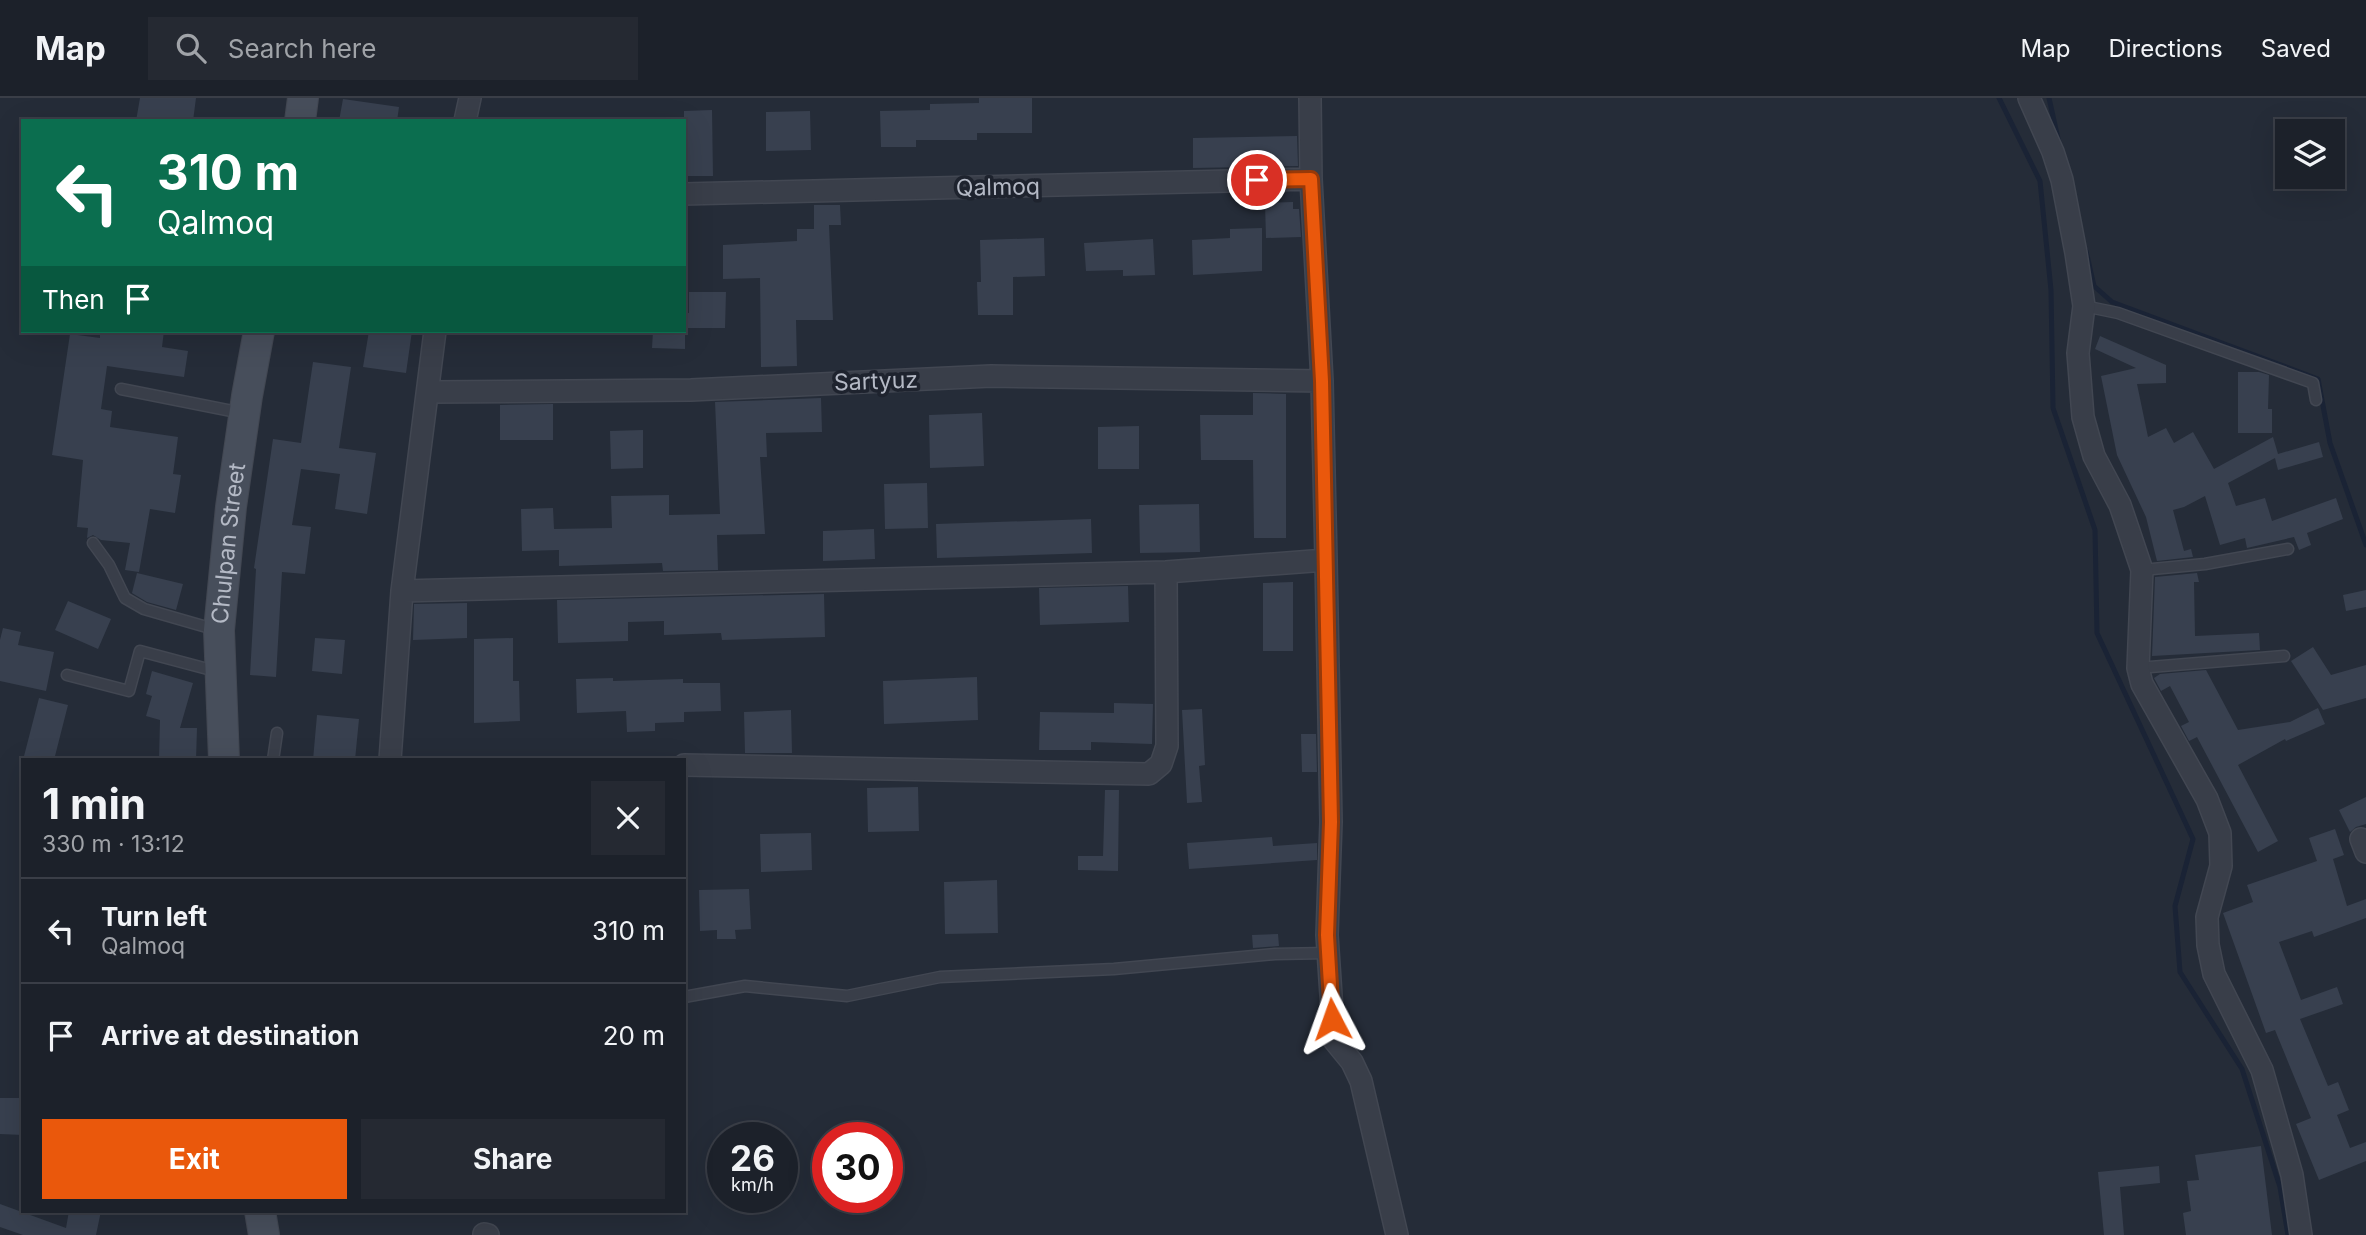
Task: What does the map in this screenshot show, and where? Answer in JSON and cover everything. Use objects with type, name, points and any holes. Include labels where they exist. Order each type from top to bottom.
[{"type":"main road","points":[[300,119],[303,98]]},
{"type":"main road","name":"Chulpan Street","points":[[224,758],[219,630],[230,507],[259,333]]},
{"type":"main road","points":[[260,1213],[264,1235]]},
{"type":"street","points":[[465,119],[470,98]]},
{"type":"street","points":[[1310,98],[1311,179],[1322,381],[1331,822],[1328,953],[1334,1040],[1352,1062],[1361,1081],[1397,1235]]},
{"type":"street","points":[[2029,98],[2053,152],[2062,180],[2084,306],[2078,353],[2082,417],[2094,456],[2120,505],[2142,570],[2138,668],[2142,684],[2207,799],[2220,832],[2221,866],[2207,916],[2210,960],[2214,974],[2262,1070],[2292,1175],[2301,1235]]},
{"type":"street","name":"Qalmoq","points":[[686,194],[1311,179]]},
{"type":"street","points":[[390,758],[402,591],[435,333]]},
{"type":"street","name":"Sartyuz","points":[[429,392],[691,390],[991,376],[1322,381]]},
{"type":"street","points":[[402,591],[1166,572],[1326,560]]},
{"type":"street","points":[[686,765],[1149,774],[1161,764],[1167,746],[1166,572]]},
{"type":"lane","points":[[2084,306],[2118,313],[2313,383],[2316,400]]},
{"type":"lane","points":[[121,389],[244,413]]},
{"type":"lane","points":[[93,543],[109,565],[125,598],[144,609],[219,630]]},
{"type":"lane","points":[[2142,570],[2205,564],[2288,549]]},
{"type":"lane","points":[[67,675],[129,691],[140,650],[221,672]]},
{"type":"lane","points":[[2138,668],[2284,656]]},
{"type":"lane","points":[[274,758],[277,733]]},
{"type":"lane","points":[[686,997],[745,986],[847,996],[940,977],[1114,969],[1275,954],[1328,953]]},
{"type":"building","points":[[140,98],[196,98],[193,119],[136,119]]},
{"type":"building","points":[[979,98],[1032,98],[1032,133],[977,133],[977,140],[916,140],[916,147],[881,147],[880,111],[930,110],[930,104],[979,103]]},
{"type":"building","points":[[343,99],[399,107],[397,119],[339,119]]},
{"type":"building","points":[[712,110],[713,176],[686,176],[684,111]]},
{"type":"building","points":[[810,111],[811,150],[766,151],[766,112]]},
{"type":"building","points":[[1297,136],[1298,166],[1193,168],[1193,138]]},
{"type":"building","points":[[1293,202],[1293,209],[1299,209],[1301,237],[1266,238],[1265,203]]},
{"type":"building","points":[[814,205],[840,205],[841,225],[829,225],[833,320],[796,320],[797,366],[761,367],[760,278],[723,279],[723,245],[797,241],[797,229],[814,229]]},
{"type":"building","points":[[1262,228],[1262,271],[1193,275],[1192,240],[1230,238],[1230,229]]},
{"type":"building","points":[[1044,238],[1045,276],[1013,277],[1013,315],[978,315],[977,282],[981,282],[980,240]]},
{"type":"building","points":[[1153,239],[1155,275],[1123,276],[1123,270],[1086,271],[1084,243]]},
{"type":"building","points":[[689,292],[726,292],[725,328],[686,328],[686,313],[689,313]]},
{"type":"building","points":[[100,333],[164,333],[162,347],[188,351],[184,377],[107,366],[101,409],[112,411],[110,427],[178,437],[173,474],[181,475],[175,513],[150,509],[139,572],[125,570],[130,543],[101,540],[93,535],[87,538],[88,528],[77,527],[83,460],[52,455],[70,334],[100,338]]},
{"type":"building","points":[[369,333],[412,333],[406,373],[363,367]]},
{"type":"building","points":[[653,333],[685,333],[685,349],[652,348]]},
{"type":"building","points":[[2100,336],[2166,365],[2166,383],[2137,384],[2148,437],[2166,428],[2174,443],[2193,432],[2214,469],[2273,437],[2278,454],[2319,442],[2323,457],[2278,470],[2275,458],[2228,483],[2236,506],[2265,498],[2272,521],[2336,498],[2343,519],[2307,533],[2311,545],[2299,550],[2294,537],[2247,548],[2245,538],[2220,545],[2205,496],[2173,510],[2184,551],[2191,549],[2193,557],[2157,561],[2146,517],[2117,455],[2101,376],[2136,368],[2095,349]]},
{"type":"building","points":[[313,362],[351,367],[339,448],[376,453],[367,514],[335,509],[340,474],[301,469],[292,525],[311,527],[305,574],[282,572],[276,677],[250,675],[254,568],[273,439],[301,443]]},
{"type":"building","points":[[2238,372],[2269,375],[2268,409],[2272,409],[2272,433],[2238,433]]},
{"type":"building","points":[[1253,393],[1286,394],[1286,538],[1254,538],[1253,460],[1201,460],[1200,415],[1253,415]]},
{"type":"building","points":[[821,398],[822,432],[766,433],[767,457],[760,457],[765,534],[717,535],[718,570],[663,571],[662,563],[559,566],[559,550],[522,551],[521,509],[553,508],[554,529],[612,528],[611,496],[669,495],[669,515],[720,514],[715,402]]},
{"type":"building","points":[[553,404],[553,440],[500,440],[500,405]]},
{"type":"building","points":[[982,413],[984,466],[930,468],[929,415]]},
{"type":"building","points":[[1139,426],[1139,469],[1098,469],[1098,427]]},
{"type":"building","points":[[643,430],[643,468],[611,469],[610,431]]},
{"type":"building","points":[[927,483],[928,528],[885,529],[884,484]]},
{"type":"building","points":[[1199,504],[1200,552],[1140,553],[1139,505]]},
{"type":"building","points":[[1091,519],[1092,553],[937,558],[936,524]]},
{"type":"building","points":[[874,529],[875,559],[823,561],[823,531]]},
{"type":"building","points":[[137,573],[183,584],[176,610],[147,602],[132,593]]},
{"type":"building","points":[[2197,573],[2199,582],[2194,582],[2195,636],[2259,633],[2260,650],[2152,656],[2155,577]]},
{"type":"building","points":[[1293,582],[1293,651],[1263,651],[1263,583]]},
{"type":"building","points":[[1128,586],[1129,622],[1040,625],[1039,588]]},
{"type":"building","points":[[2366,590],[2366,607],[2346,611],[2343,595]]},
{"type":"building","points":[[824,594],[825,637],[722,640],[721,633],[664,635],[664,621],[628,622],[628,641],[558,643],[557,600]]},
{"type":"building","points":[[68,601],[111,619],[98,649],[55,630]]},
{"type":"building","points":[[467,603],[467,638],[413,640],[414,604]]},
{"type":"building","points":[[3,628],[21,632],[18,645],[54,652],[46,691],[0,681],[0,640]]},
{"type":"building","points":[[315,638],[345,640],[342,674],[312,671]]},
{"type":"building","points":[[513,638],[513,681],[519,681],[520,721],[474,723],[474,639]]},
{"type":"building","points":[[2313,647],[2331,675],[2366,665],[2366,698],[2323,710],[2291,661]]},
{"type":"building","points":[[2206,670],[2238,730],[2290,722],[2318,708],[2325,724],[2286,741],[2285,739],[2238,765],[2278,841],[2258,852],[2197,737],[2189,741],[2181,726],[2189,722],[2170,686],[2161,691],[2154,678],[2160,674]]},
{"type":"building","points":[[152,671],[193,683],[180,728],[197,728],[196,758],[159,758],[160,720],[146,716],[152,696],[146,694]]},
{"type":"building","points":[[977,677],[978,720],[884,724],[883,681]]},
{"type":"building","points":[[613,678],[613,681],[683,679],[683,683],[720,683],[721,711],[684,712],[684,722],[655,723],[655,731],[627,732],[626,711],[577,713],[576,679]]},
{"type":"building","points":[[39,698],[68,705],[55,758],[24,758]]},
{"type":"building","points":[[1114,703],[1153,704],[1152,744],[1091,742],[1091,750],[1039,750],[1040,712],[1114,713]]},
{"type":"building","points":[[1202,709],[1205,765],[1199,766],[1202,802],[1187,803],[1182,710]]},
{"type":"building","points":[[791,710],[792,753],[745,753],[744,712]]},
{"type":"building","points":[[317,715],[359,719],[355,758],[313,758]]},
{"type":"building","points":[[1301,734],[1316,734],[1317,772],[1302,772]]},
{"type":"building","points":[[918,787],[919,831],[868,832],[867,788]]},
{"type":"building","points":[[1105,790],[1119,790],[1118,871],[1078,870],[1078,856],[1103,856]]},
{"type":"building","points":[[2366,797],[2366,824],[2350,832],[2339,810]]},
{"type":"building","points":[[2335,829],[2344,855],[2333,859],[2347,906],[2366,899],[2366,918],[2314,937],[2312,931],[2279,942],[2301,1000],[2337,987],[2343,1004],[2300,1019],[2328,1086],[2338,1082],[2349,1110],[2337,1115],[2350,1148],[2366,1142],[2366,1161],[2319,1180],[2296,1124],[2311,1118],[2275,1030],[2266,1033],[2223,913],[2253,902],[2247,885],[2317,861],[2309,838]]},
{"type":"building","points":[[811,833],[812,870],[761,872],[760,834]]},
{"type":"building","points":[[1272,837],[1273,846],[1317,843],[1317,860],[1189,869],[1187,843]]},
{"type":"building","points":[[997,880],[998,933],[945,934],[944,882]]},
{"type":"building","points":[[749,889],[751,929],[735,930],[736,939],[717,939],[717,930],[700,931],[699,890]]},
{"type":"building","points":[[1278,934],[1279,946],[1253,948],[1252,935]]},
{"type":"building","points":[[0,1098],[21,1098],[21,1135],[0,1134]]},
{"type":"building","points":[[2261,1146],[2272,1235],[2186,1235],[2183,1213],[2191,1211],[2187,1181],[2199,1180],[2195,1155]]},
{"type":"building","points":[[2159,1166],[2160,1183],[2120,1187],[2124,1235],[2104,1235],[2098,1172]]},
{"type":"building","points":[[0,1204],[66,1228],[69,1213],[101,1213],[96,1235],[23,1235],[0,1227]]},
{"type":"waterway","points":[[1999,98],[2040,181],[2051,290],[2053,408],[2095,530],[2097,633],[2193,839],[2175,906],[2180,972],[2242,1069],[2280,1187],[2288,1235]]},
{"type":"waterway","points":[[2049,98],[2059,143]]},
{"type":"waterway","points":[[2086,251],[2094,286],[2112,302],[2318,379],[2330,443],[2366,545]]},
{"type":"route","points":[[1257,180],[1311,179],[1322,381],[1331,822],[1327,935],[1332,1019]]}]
